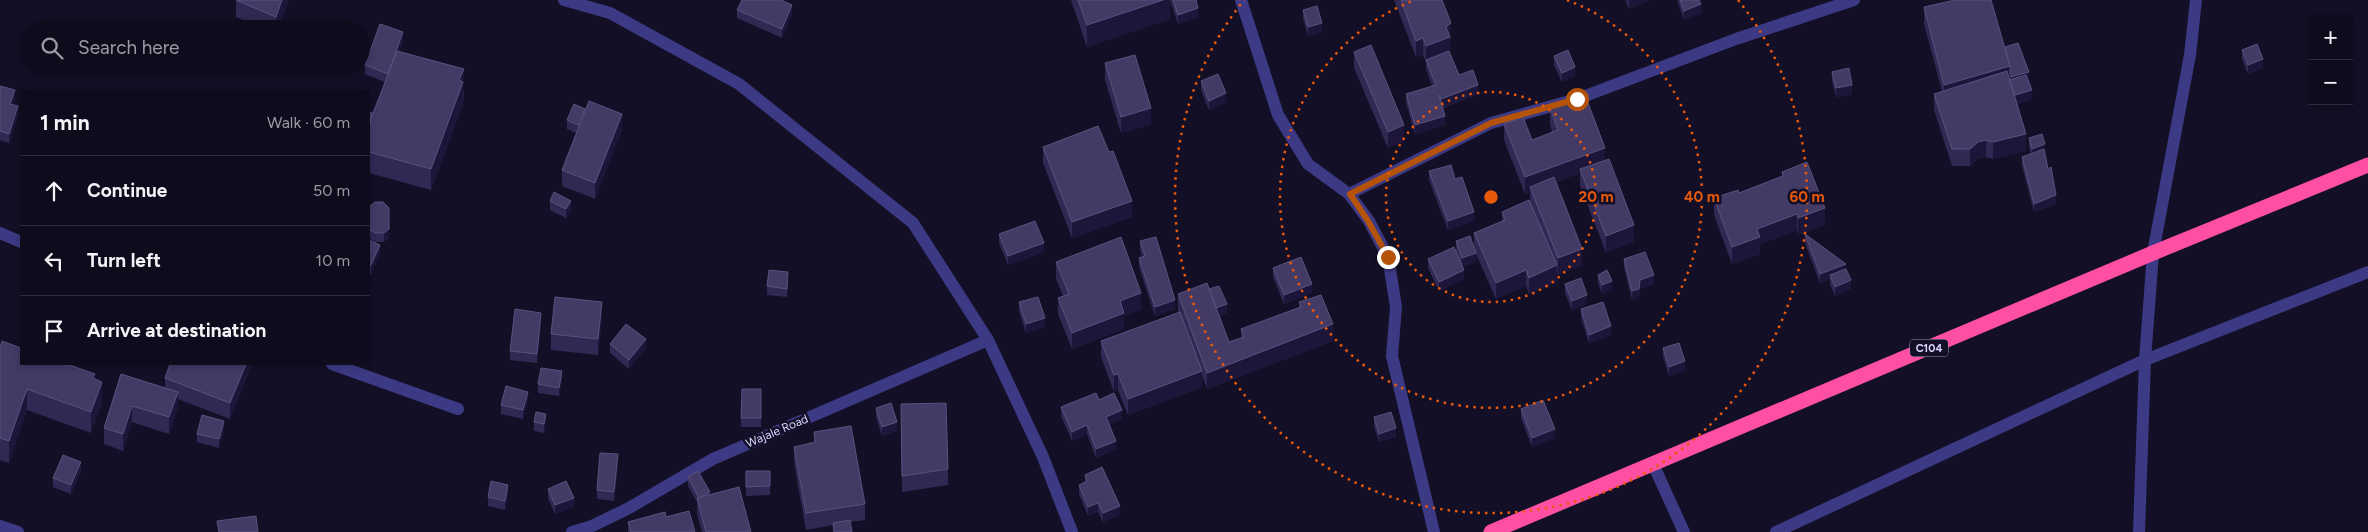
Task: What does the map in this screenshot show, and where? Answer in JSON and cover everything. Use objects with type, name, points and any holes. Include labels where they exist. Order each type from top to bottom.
[{"type":"highway","name":"C104","points":[[1491,532],[2154,253],[2368,166]]},
{"type":"street","points":[[564,0],[610,13],[739,84],[913,223],[988,340],[1043,457],[1072,532]]},
{"type":"street","points":[[1241,0],[1278,115],[1308,164],[1350,194],[1388,257],[1396,307],[1392,356],[1434,532]]},
{"type":"street","points":[[1350,194],[1491,123],[1577,99],[1736,40],[1854,0]]},
{"type":"street","points":[[2139,532],[2145,360],[2154,253],[2190,55],[2196,0]]},
{"type":"street","points":[[0,233],[20,242]]},
{"type":"street","points":[[1776,532],[2145,360],[2368,272]]},
{"type":"street","name":"Wajale Road","points":[[572,532],[592,526],[629,508],[713,459],[988,340]]},
{"type":"street","points":[[335,365],[458,409]]},
{"type":"street","points":[[1652,464],[1684,532]]},
{"type":"street","points":[[0,526],[18,532]]},
{"type":"building","points":[[236,0],[282,0],[276,17]]},
{"type":"building","points":[[742,0],[781,0],[792,5],[782,29],[737,10]]},
{"type":"building","points":[[1078,0],[1163,0],[1087,25]]},
{"type":"building","points":[[1173,0],[1196,0],[1198,8],[1178,15]]},
{"type":"building","points":[[1401,0],[1442,0],[1451,23],[1446,27],[1450,37],[1426,46],[1423,38],[1416,41]]},
{"type":"building","points":[[1680,0],[1699,0],[1701,4],[1684,11]]},
{"type":"building","points":[[1955,0],[1991,0],[2010,66],[1944,85],[1924,7]]},
{"type":"building","points":[[1317,6],[1322,23],[1308,27],[1303,10]]},
{"type":"building","points":[[380,24],[403,32],[388,74],[370,67],[370,51]]},
{"type":"building","points":[[2018,43],[2029,72],[2011,77],[2005,47]]},
{"type":"building","points":[[2257,44],[2263,59],[2248,65],[2242,50]]},
{"type":"building","points":[[1371,45],[1404,125],[1388,132],[1354,52]]},
{"type":"building","points":[[1568,50],[1575,67],[1562,73],[1554,56]]},
{"type":"building","points":[[397,51],[464,69],[459,80],[463,82],[431,169],[370,152],[371,119]]},
{"type":"building","points":[[1449,51],[1459,75],[1473,70],[1478,85],[1441,99],[1439,95],[1445,116],[1415,125],[1406,94],[1436,85],[1426,60]]},
{"type":"building","points":[[1135,55],[1151,108],[1121,117],[1105,63]]},
{"type":"building","points":[[1849,68],[1852,85],[1836,88],[1832,72]]},
{"type":"building","points":[[2007,71],[2026,134],[1993,142],[1986,140],[1978,142],[1970,149],[1952,149],[1934,94]]},
{"type":"building","points":[[1218,74],[1226,93],[1209,101],[1201,81]]},
{"type":"building","points":[[2026,75],[2032,90],[2015,95],[2009,80]]},
{"type":"building","points":[[0,86],[15,90],[10,104],[18,106],[9,134],[0,131]]},
{"type":"building","points":[[1585,95],[1605,148],[1525,177],[1504,124],[1523,117],[1532,140],[1558,130],[1550,108]]},
{"type":"building","points":[[589,101],[622,114],[595,183],[562,170]]},
{"type":"building","points":[[574,104],[585,109],[578,125],[567,120]]},
{"type":"building","points":[[1098,126],[1109,152],[1113,151],[1132,201],[1072,222],[1043,147]]},
{"type":"building","points":[[2042,134],[2045,144],[2032,149],[2029,138]]},
{"type":"building","points":[[2044,149],[2048,169],[2051,167],[2056,195],[2034,204],[2022,157]]},
{"type":"building","points":[[1609,159],[1634,225],[1606,236],[1580,169]]},
{"type":"building","points":[[1807,162],[1825,208],[1798,218],[1797,214],[1757,229],[1760,237],[1732,247],[1714,198],[1738,190],[1739,193],[1783,176],[1782,172]]},
{"type":"building","points":[[1451,165],[1455,179],[1462,177],[1474,212],[1448,221],[1429,171]]},
{"type":"building","points":[[1554,177],[1582,249],[1558,258],[1530,187]]},
{"type":"building","points":[[554,192],[571,201],[566,209],[550,201]]},
{"type":"building","points":[[1529,200],[1557,265],[1529,278],[1526,270],[1496,283],[1474,233],[1505,220],[1502,212]]},
{"type":"building","points":[[375,202],[383,202],[389,208],[389,229],[384,233],[375,233],[370,230],[370,206]]},
{"type":"building","points":[[1035,221],[1044,243],[1008,256],[999,234]]},
{"type":"building","points":[[1805,234],[1846,264],[1820,274]]},
{"type":"building","points":[[1470,236],[1476,253],[1462,258],[1456,241]]},
{"type":"building","points":[[1121,237],[1141,293],[1120,301],[1124,313],[1072,333],[1058,298],[1069,294],[1056,262]]},
{"type":"building","points":[[1156,237],[1175,300],[1155,307],[1139,258],[1145,256],[1140,241]]},
{"type":"building","points":[[370,240],[380,245],[370,264]]},
{"type":"building","points":[[1454,247],[1464,270],[1439,282],[1428,259]]},
{"type":"building","points":[[1645,252],[1654,275],[1640,280],[1639,289],[1632,291],[1624,259]]},
{"type":"building","points":[[1301,257],[1312,284],[1284,295],[1273,268]]},
{"type":"building","points":[[1846,269],[1851,280],[1835,287],[1830,275]]},
{"type":"building","points":[[769,270],[788,272],[787,289],[767,286]]},
{"type":"building","points":[[1607,270],[1612,281],[1602,285],[1598,275]]},
{"type":"building","points":[[1581,278],[1587,295],[1572,301],[1565,284]]},
{"type":"building","points":[[1207,283],[1229,342],[1244,337],[1241,329],[1301,307],[1299,302],[1321,295],[1333,324],[1207,373],[1178,294]]},
{"type":"building","points":[[1219,286],[1227,304],[1216,308],[1209,289]]},
{"type":"building","points":[[555,297],[602,302],[598,339],[551,334]]},
{"type":"building","points":[[1038,297],[1045,318],[1026,324],[1019,302]]},
{"type":"building","points":[[1603,302],[1611,326],[1589,335],[1581,309]]},
{"type":"building","points":[[515,309],[541,313],[537,354],[510,351]]},
{"type":"building","points":[[1180,312],[1202,371],[1128,399],[1118,374],[1114,375],[1101,341]]},
{"type":"building","points":[[626,324],[646,339],[629,360],[610,344]]},
{"type":"building","points":[[2,341],[20,348],[20,365],[70,365],[95,374],[93,378],[102,382],[91,412],[27,389],[9,441],[0,438],[0,348]]},
{"type":"building","points":[[1679,343],[1685,361],[1669,367],[1663,348]]},
{"type":"building","points":[[170,365],[246,365],[230,403],[165,378]]},
{"type":"building","points":[[541,368],[562,371],[559,388],[538,384]]},
{"type":"building","points":[[121,374],[178,392],[169,417],[132,406],[123,434],[104,428]]},
{"type":"building","points":[[506,386],[528,392],[523,410],[501,405]]},
{"type":"building","points":[[742,389],[761,389],[761,418],[741,418]]},
{"type":"building","points":[[1096,393],[1099,400],[1114,393],[1122,410],[1106,417],[1116,441],[1096,449],[1087,425],[1072,432],[1061,407]]},
{"type":"building","points":[[1543,400],[1555,429],[1532,438],[1521,409]]},
{"type":"building","points":[[891,403],[897,422],[882,427],[876,408]]},
{"type":"building","points":[[946,403],[948,469],[902,476],[901,404]]},
{"type":"building","points":[[536,412],[546,414],[544,424],[534,422]]},
{"type":"building","points":[[1391,412],[1396,428],[1379,434],[1374,417]]},
{"type":"building","points":[[202,415],[224,421],[219,439],[197,434]]},
{"type":"building","points":[[851,426],[865,504],[806,513],[794,447],[815,442],[814,432]]},
{"type":"building","points":[[600,453],[618,454],[614,492],[597,490]]},
{"type":"building","points":[[63,455],[81,462],[71,485],[53,478]]},
{"type":"building","points":[[1102,467],[1120,506],[1103,513],[1098,503],[1088,507],[1079,485],[1087,481],[1085,475]]},
{"type":"building","points":[[698,471],[710,492],[699,498],[688,477]]},
{"type":"building","points":[[746,471],[770,471],[770,486],[746,487]]},
{"type":"building","points":[[491,481],[508,485],[505,501],[488,497]]},
{"type":"building","points":[[566,481],[574,498],[555,505],[548,489]]},
{"type":"building","points":[[739,487],[751,532],[706,532],[697,498]]},
{"type":"building","points":[[689,511],[695,532],[631,532],[628,522],[665,512],[666,517]]},
{"type":"building","points":[[256,516],[258,532],[219,532],[217,521]]},
{"type":"building","points":[[850,520],[852,532],[834,532],[833,523]]},
{"type":"route","points":[[1388,257],[1350,194],[1491,123],[1577,99]]}]
